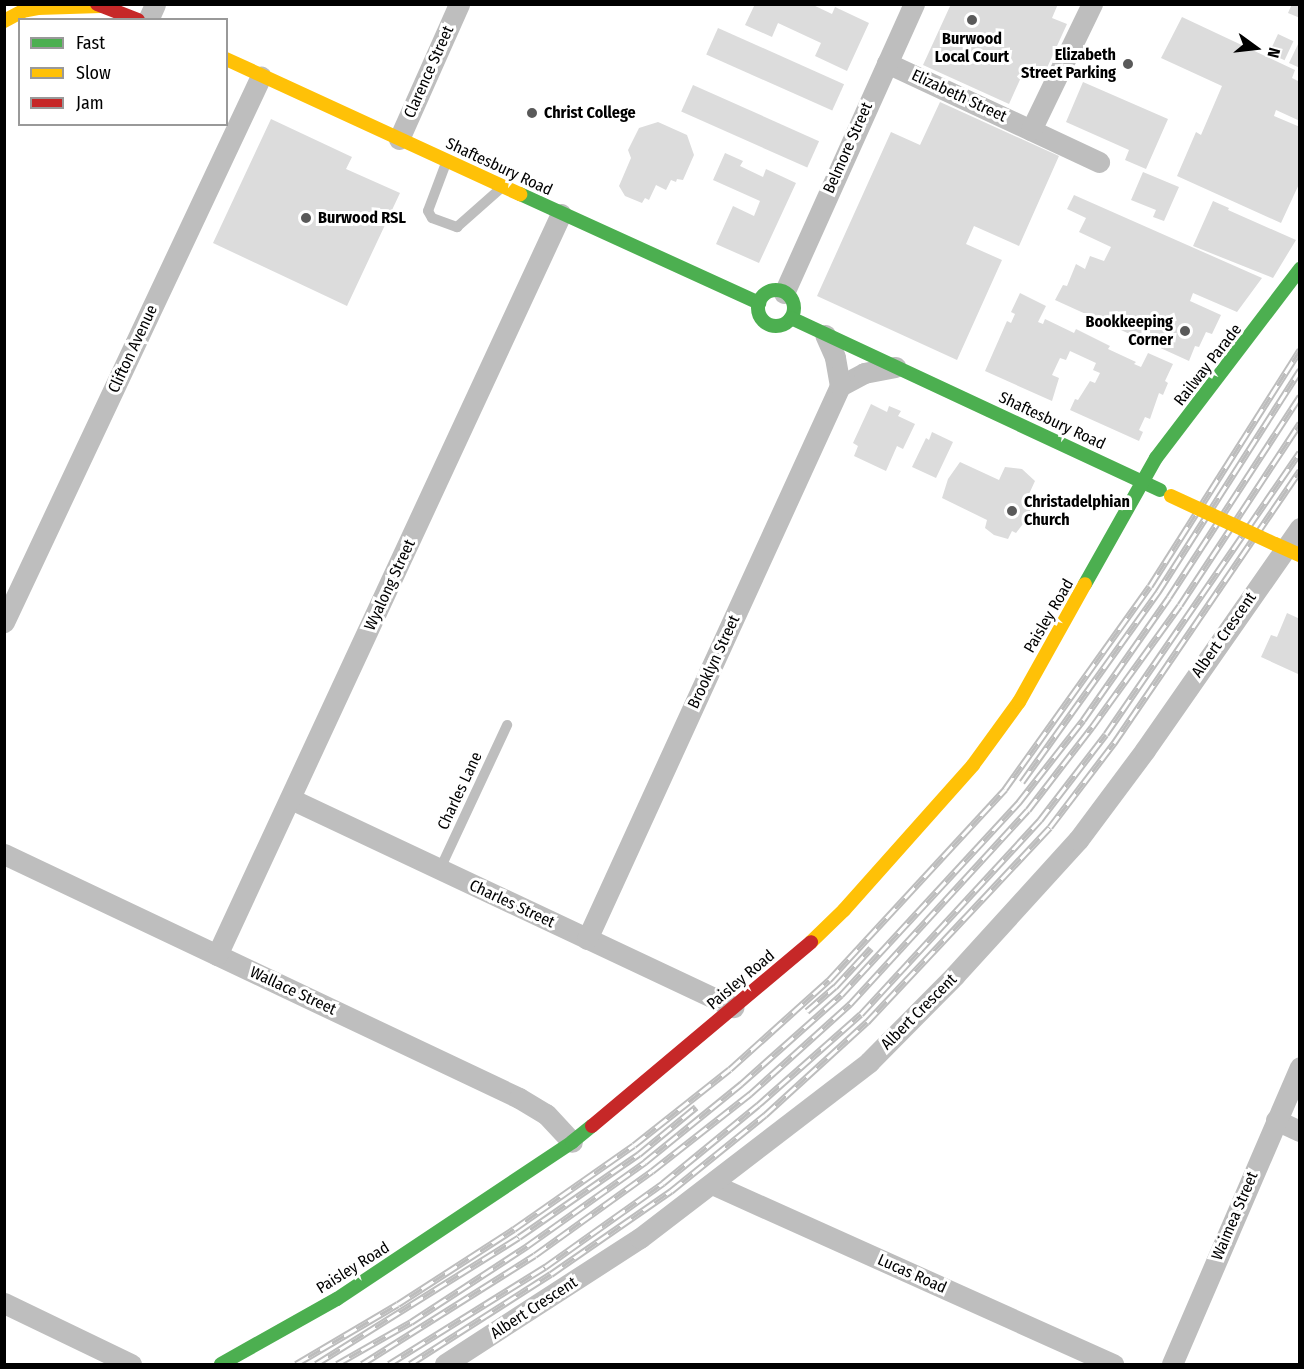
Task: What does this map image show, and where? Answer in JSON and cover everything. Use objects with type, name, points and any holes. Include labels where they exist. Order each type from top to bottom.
[{"type":"main road","points":[[4,21],[22,11],[38,8],[99,5],[133,18]]},
{"type":"main road","name":"Shaftesbury Road","points":[[228,60],[759,303]]},
{"type":"main road","name":"Railway Parade","points":[[1142,481],[1156,458],[1279,300],[1299,269]]},
{"type":"main road","points":[[784,292],[794,306],[791,318],[779,326],[768,324],[760,317],[759,303],[767,293],[784,292]]},
{"type":"main road","name":"Shaftesbury Road","points":[[791,318],[1286,549]]},
{"type":"main road","name":"Paisley Road","points":[[221,1365],[337,1299],[572,1142],[805,948],[844,910],[973,765],[1019,702],[1142,481]]},
{"type":"street","points":[[149,18],[155,4]]},
{"type":"street","name":"Clarence Street","points":[[399,139],[459,4]]},
{"type":"street","name":"Belmore Street","points":[[784,292],[914,4]]},
{"type":"street","points":[[1031,130],[1092,4]]},
{"type":"street","name":"Elizabeth Street","points":[[887,63],[1099,162]]},
{"type":"street","name":"Clifton Avenue","points":[[4,622],[261,76]]},
{"type":"street","name":"Wyalong Street","points":[[217,955],[561,214]]},
{"type":"street","points":[[825,335],[835,357],[840,386],[864,373],[895,367]]},
{"type":"street","name":"Brooklyn Street","points":[[587,939],[840,386]]},
{"type":"street","name":"Albert Crescent","points":[[445,1365],[640,1238],[870,1062],[955,975],[1078,840],[1145,750],[1299,528]]},
{"type":"street","name":"Charles Street","points":[[291,799],[734,1007]]},
{"type":"street","name":"Wallace Street","points":[[4,854],[519,1098],[546,1114],[572,1142]]},
{"type":"street","name":"Waimea Street","points":[[1172,1365],[1299,1067]]},
{"type":"street","points":[[1276,1120],[1299,1131]]},
{"type":"street","name":"Lucas Road","points":[[712,1184],[1113,1365]]},
{"type":"street","points":[[4,1303],[131,1365]]},
{"type":"lane","points":[[447,161],[428,211],[432,218],[442,223],[457,227],[464,223],[502,187]]},
{"type":"lane","name":"Charles Lane","points":[[440,870],[507,725]]},
{"type":"building","points":[[755,4],[811,4],[832,14],[835,7],[869,23],[847,71],[815,56],[821,43],[778,23],[772,37],[745,25]]},
{"type":"building","points":[[951,4],[1058,4],[1052,18],[1067,24],[1041,81],[1023,73],[1009,104],[923,65]]},
{"type":"building","points":[[1292,4],[1300,4],[1300,18],[1288,13]]},
{"type":"building","points":[[1182,17],[1295,70],[1292,78],[1300,82],[1300,121],[1276,110],[1274,116],[1300,127],[1300,182],[1281,223],[1177,176],[1196,132],[1201,135],[1222,86],[1161,58]]},
{"type":"building","points":[[718,28],[844,84],[832,111],[706,54]]},
{"type":"building","points":[[1278,34],[1293,41],[1285,60],[1269,53]]},
{"type":"building","points":[[1300,40],[1300,68],[1289,63]]},
{"type":"building","points":[[1083,82],[1168,119],[1146,169],[1125,160],[1129,150],[1066,122]]},
{"type":"building","points":[[693,85],[819,141],[807,168],[681,111]]},
{"type":"building","points":[[940,102],[1059,156],[1019,246],[974,226],[966,244],[1002,260],[957,360],[817,296],[891,132],[920,145]]},
{"type":"building","name":"Burwood RSL","points":[[271,119],[352,157],[346,169],[400,193],[347,306],[213,243]]},
{"type":"building","points":[[658,122],[687,135],[694,155],[683,180],[677,179],[676,182],[671,180],[666,190],[656,185],[649,200],[645,198],[642,203],[625,196],[619,186],[631,158],[628,150],[639,128]]},
{"type":"building","points":[[725,153],[743,161],[740,166],[763,177],[766,169],[796,183],[759,263],[716,244],[733,206],[754,216],[760,201],[713,180]]},
{"type":"building","points":[[1143,172],[1179,187],[1164,221],[1153,217],[1156,210],[1131,200]]},
{"type":"building","points":[[1074,195],[1262,278],[1237,312],[1193,293],[1190,301],[1221,315],[1212,334],[1206,332],[1199,347],[1195,346],[1189,361],[1055,300],[1063,285],[1067,286],[1076,264],[1085,269],[1090,256],[1104,261],[1111,247],[1079,232],[1086,218],[1067,209]]},
{"type":"building","points":[[1213,201],[1296,240],[1273,278],[1193,246]]},
{"type":"building","points":[[1020,293],[1046,306],[1038,322],[1043,324],[1045,319],[1074,333],[1076,329],[1110,346],[1108,349],[1136,362],[1134,364],[1141,367],[1148,353],[1173,364],[1165,381],[1168,383],[1163,395],[1159,393],[1150,419],[1145,417],[1139,430],[1143,432],[1139,441],[1070,410],[1075,399],[1078,400],[1090,381],[1095,383],[1100,373],[1093,370],[1096,363],[1070,351],[1066,360],[1060,358],[1052,375],[1059,378],[1052,401],[985,371],[1007,321],[1011,323],[1015,314],[1011,312]]},
{"type":"building","points":[[871,404],[887,412],[889,406],[901,411],[898,416],[915,424],[903,449],[897,446],[886,471],[854,456],[858,446],[853,443]]},
{"type":"building","points":[[932,432],[953,442],[936,478],[912,467],[926,438],[929,440]]},
{"type":"building","points":[[960,462],[999,480],[1005,467],[1022,469],[1035,481],[1029,494],[1033,495],[1029,516],[1016,533],[1012,531],[1008,539],[994,535],[985,528],[987,520],[942,498],[948,479]]},
{"type":"building","points":[[1287,613],[1300,619],[1298,674],[1261,657],[1271,635],[1277,637]]},
{"type":"railway","points":[[296,1364],[398,1304],[514,1229],[634,1145],[730,1069],[829,980],[1005,789],[1150,586],[1300,350]]},
{"type":"railway","points":[[1022,782],[1158,592],[1300,370]]},
{"type":"railway","points":[[337,1364],[411,1322],[527,1246],[645,1162],[741,1084],[841,995],[1019,802],[1083,720],[1169,597],[1300,396]]},
{"type":"railway","points":[[362,1364],[535,1255],[652,1171],[750,1094],[850,1004],[1028,810],[1092,727],[1180,605],[1300,423]]},
{"type":"railway","points":[[389,1364],[545,1267],[663,1183],[758,1105],[861,1014],[1040,820],[1106,734],[1300,452]]},
{"type":"railway","points":[[410,1364],[551,1274],[671,1191],[765,1115],[867,1022],[1050,827],[1114,743],[1300,470]]},
{"type":"railway","points":[[807,1011],[835,987],[871,948]]},
{"type":"railway","points":[[316,1364],[519,1237],[639,1154],[696,1107]]},
{"type":"traffic: fast","points":[[520,194],[759,303]]},
{"type":"traffic: fast","points":[[1085,584],[1156,458],[1300,269]]},
{"type":"traffic: fast","points":[[776,290],[788,296],[794,308],[788,320],[776,326],[764,320],[758,308],[764,296],[776,290]]},
{"type":"traffic: fast","points":[[791,318],[1160,490]]},
{"type":"traffic: fast","points":[[221,1364],[337,1299],[572,1142],[592,1126]]},
{"type":"traffic: slow","points":[[4,21],[23,11],[38,8],[101,6]]},
{"type":"traffic: slow","points":[[228,60],[520,194]]},
{"type":"traffic: slow","points":[[1171,496],[1275,544]]},
{"type":"traffic: slow","points":[[1275,544],[1300,555]]},
{"type":"traffic: slow","points":[[811,942],[844,910],[973,765],[1019,702],[1085,584]]},
{"type":"traffic: jam","points":[[97,4],[133,18]]},
{"type":"traffic: jam","points":[[592,1126],[811,942]]},
{"type":"place","name":"Burwood Local Court","points":[[972,20]]},
{"type":"place","name":"Elizabeth Street Parking","points":[[1128,64]]},
{"type":"place","name":"Christ College","points":[[532,113]]},
{"type":"place","name":"Burwood RSL","points":[[306,218]]},
{"type":"place","name":"Bookkeeping Corner","points":[[1185,331]]},
{"type":"place","name":"Christadelphian Church","points":[[1012,511]]}]
